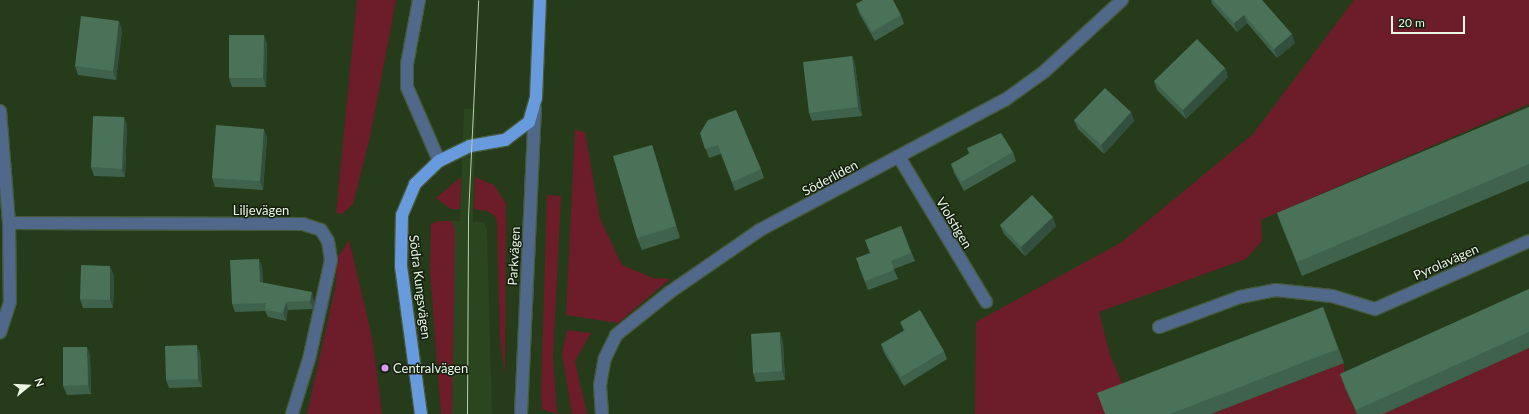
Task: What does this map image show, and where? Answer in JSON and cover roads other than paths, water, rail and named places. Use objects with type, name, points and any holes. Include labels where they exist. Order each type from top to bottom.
[{"type":"main road","name":"Södra Kungsvägen","points":[[422,414],[399,231],[402,215],[415,184],[439,161],[470,146],[505,140],[523,130],[529,122],[536,99],[540,0]]},
{"type":"street","points":[[419,0],[407,64],[407,87],[439,161]]},
{"type":"street","name":"Söderliden","points":[[602,414],[600,385],[603,365],[616,335],[670,292],[760,230],[899,158],[1005,100],[1045,71],[1122,0]]},
{"type":"street","name":"Parkvägen","points":[[521,414],[536,99]]},
{"type":"street","points":[[0,111],[9,223],[10,302],[0,332]]},
{"type":"street","name":"Violstigen","points":[[899,158],[986,302]]},
{"type":"street","name":"Liljevägen","points":[[9,223],[303,224],[321,230],[328,241],[330,260],[309,359],[292,414]]},
{"type":"street","name":"Pyrolavägen","points":[[1159,327],[1240,297],[1276,290],[1332,296],[1375,309],[1529,241]]},
{"type":"tram line","points":[[467,414],[468,216],[478,0]]},
{"type":"place","name":"Centralvägen","points":[[385,368]]}]
